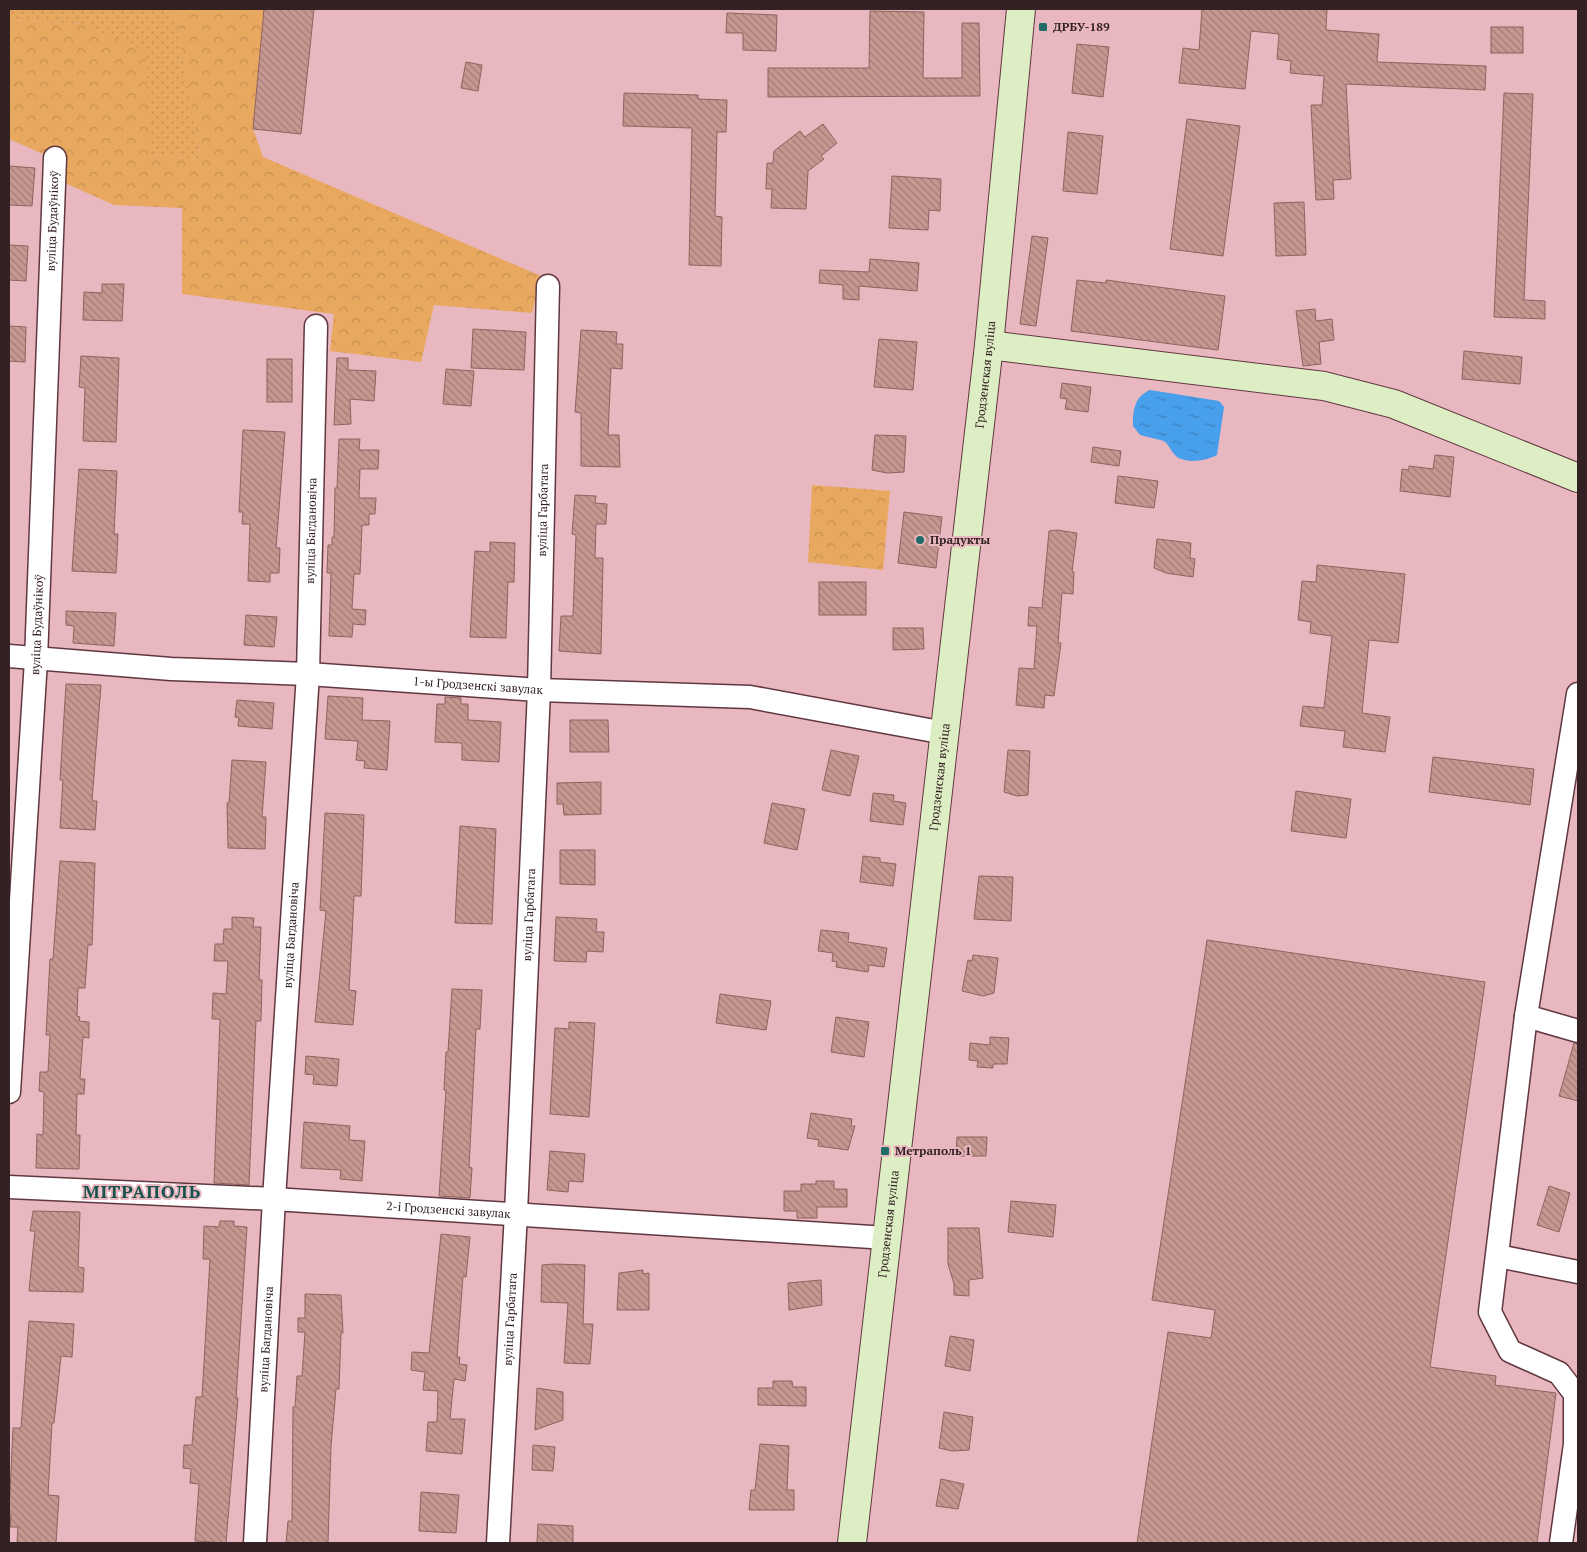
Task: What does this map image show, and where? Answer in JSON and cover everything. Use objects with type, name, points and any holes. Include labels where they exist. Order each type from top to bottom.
[{"type":"street","name":"Гродзенская вуліца","points":[[852,1543],[989,345],[1021,9]]},
{"type":"street","name":"вуліца Будаўнікоў","points":[[9,1092],[36,660],[55,158]]},
{"type":"street","name":"вуліца Гарбатага","points":[[498,1543],[516,1213],[539,690],[548,286]]},
{"type":"street","name":"вуліца Багдановіча","points":[[254,1543],[308,674],[316,326]]},
{"type":"street","points":[[989,345],[1324,386],[1394,404],[1578,478]]},
{"type":"street","name":"1-ы Гродзенскі завулак","points":[[9,656],[36,660],[171,669],[308,674],[539,690],[750,697],[945,733]]},
{"type":"street","points":[[1561,1543],[1575,1444],[1575,1394],[1559,1373],[1510,1351],[1490,1312],[1526,1016],[1571,797],[1578,694]]},
{"type":"street","points":[[1526,1016],[1578,1031]]},
{"type":"street","name":"2-і Гродзенскі завулак","points":[[9,1187],[274,1199],[516,1213],[887,1238]]},
{"type":"street","points":[[1498,1256],[1578,1272]]},
{"type":"green space","points":[[9,9],[163,9],[175,14],[201,159],[151,155],[83,24],[9,20]]},
{"type":"green space","points":[[163,9],[265,9],[253,129],[263,157],[541,276],[532,313],[434,305],[421,362],[330,351],[334,314],[182,294],[182,208],[114,205],[65,183],[67,153],[43,154],[9,139],[9,20],[83,24],[145,51],[151,155],[201,159],[175,15]]},
{"type":"green space","points":[[812,485],[890,491],[883,570],[808,562]]},
{"type":"water","points":[[1150,390],[1219,401],[1224,407],[1217,455],[1195,461],[1183,460],[1174,454],[1164,441],[1140,435],[1133,426],[1134,409],[1141,396]]},
{"type":"building","points":[[264,9],[314,9],[301,134],[253,129]]},
{"type":"building","points":[[1202,9],[1327,9],[1326,30],[1379,34],[1377,62],[1486,66],[1485,90],[1346,84],[1351,179],[1333,180],[1334,199],[1316,200],[1311,105],[1322,105],[1324,76],[1290,73],[1291,61],[1277,59],[1279,34],[1251,31],[1245,89],[1179,83],[1183,48],[1199,50]]},
{"type":"building","points":[[870,11],[924,12],[923,78],[962,78],[962,23],[979,23],[980,96],[768,97],[768,68],[869,68]]},
{"type":"building","points":[[727,13],[777,15],[776,51],[743,50],[743,33],[726,33]]},
{"type":"building","points":[[1491,27],[1523,27],[1523,53],[1491,53]]},
{"type":"building","points":[[1077,44],[1109,47],[1103,97],[1072,93]]},
{"type":"building","points":[[466,62],[482,65],[478,91],[461,88]]},
{"type":"building","points":[[624,93],[698,95],[698,99],[727,100],[726,132],[717,132],[715,216],[722,217],[721,266],[689,265],[692,128],[623,126]]},
{"type":"building","points":[[1504,93],[1533,94],[1524,300],[1545,301],[1545,319],[1494,317]]},
{"type":"building","points":[[1187,119],[1240,126],[1223,256],[1170,249]]},
{"type":"building","points":[[823,124],[837,143],[821,156],[824,159],[808,171],[806,209],[771,208],[772,189],[766,189],[767,163],[773,163],[774,151],[800,131],[805,137]]},
{"type":"building","points":[[1068,132],[1103,136],[1097,194],[1063,191]]},
{"type":"building","points":[[9,166],[35,168],[32,206],[9,205]]},
{"type":"building","points":[[892,176],[941,179],[940,211],[929,210],[928,230],[889,228]]},
{"type":"building","points":[[1304,202],[1306,255],[1276,256],[1274,203]]},
{"type":"building","points":[[1032,236],[1048,238],[1036,326],[1020,324]]},
{"type":"building","points":[[9,245],[28,246],[26,281],[9,280]]},
{"type":"building","points":[[870,259],[919,263],[917,291],[859,286],[859,300],[843,299],[843,285],[819,283],[820,270],[869,272]]},
{"type":"building","points":[[1077,280],[1106,283],[1106,280],[1225,296],[1218,350],[1071,331]]},
{"type":"building","points":[[102,284],[124,284],[122,321],[83,320],[84,292],[102,293]]},
{"type":"building","points":[[1315,309],[1316,321],[1332,319],[1334,340],[1319,342],[1321,364],[1303,366],[1296,311]]},
{"type":"building","points":[[9,326],[26,327],[25,362],[9,361]]},
{"type":"building","points":[[473,329],[526,332],[524,370],[471,368]]},
{"type":"building","points":[[581,330],[617,332],[616,344],[623,344],[622,369],[611,368],[608,435],[619,435],[620,467],[581,466],[581,413],[575,412]]},
{"type":"building","points":[[879,339],[917,342],[913,390],[874,387]]},
{"type":"building","points":[[1464,351],[1522,357],[1520,384],[1462,379]]},
{"type":"building","points":[[81,356],[119,358],[116,442],[83,441],[85,388],[79,387]]},
{"type":"building","points":[[337,358],[348,358],[348,370],[376,371],[374,401],[350,399],[351,424],[334,425]]},
{"type":"building","points":[[267,359],[292,359],[292,402],[267,402]]},
{"type":"building","points":[[446,369],[474,371],[471,406],[443,404]]},
{"type":"building","points":[[1062,383],[1091,387],[1088,412],[1065,409],[1067,399],[1060,398]]},
{"type":"building","points":[[243,430],[285,432],[276,548],[280,548],[279,573],[270,573],[270,582],[248,581],[250,524],[242,524],[243,512],[239,512]]},
{"type":"building","points":[[875,435],[906,436],[904,472],[887,473],[872,470]]},
{"type":"building","points":[[339,439],[360,439],[359,450],[379,450],[378,469],[360,469],[359,498],[376,498],[375,514],[369,514],[369,525],[362,525],[360,574],[354,574],[352,609],[366,610],[365,625],[353,624],[352,637],[329,636],[331,573],[327,573],[328,545],[332,545],[332,537],[334,537]]},
{"type":"building","points":[[1093,447],[1121,451],[1119,466],[1091,462]]},
{"type":"building","points":[[1435,455],[1454,457],[1450,497],[1400,491],[1402,469],[1409,470],[1409,466],[1433,469]]},
{"type":"building","points":[[79,469],[117,471],[114,534],[118,534],[116,573],[72,571]]},
{"type":"building","points":[[1118,476],[1158,481],[1154,508],[1115,503]]},
{"type":"building","points":[[575,495],[596,496],[595,503],[607,504],[606,524],[596,524],[595,558],[603,558],[601,654],[559,651],[561,616],[573,616],[576,535],[572,534]]},
{"type":"building","name":"Прадукты","points":[[904,512],[942,517],[936,568],[898,563]]},
{"type":"building","points":[[1057,530],[1077,533],[1072,572],[1074,572],[1073,594],[1062,593],[1058,643],[1061,643],[1054,696],[1045,695],[1044,708],[1016,705],[1019,668],[1034,669],[1037,626],[1028,626],[1029,607],[1042,608],[1049,531]]},
{"type":"building","points":[[1157,539],[1191,543],[1190,558],[1195,559],[1193,577],[1166,573],[1154,568]]},
{"type":"building","points":[[490,542],[515,543],[514,582],[508,582],[506,638],[470,637],[475,551],[490,552]]},
{"type":"building","points":[[1317,565],[1405,574],[1398,643],[1369,640],[1362,713],[1390,717],[1385,752],[1343,747],[1345,731],[1300,726],[1303,706],[1324,708],[1332,636],[1310,633],[1311,622],[1298,620],[1302,581],[1316,582]]},
{"type":"building","points":[[819,582],[866,582],[866,615],[819,615]]},
{"type":"building","points":[[66,611],[116,613],[114,646],[73,643],[74,626],[66,625]]},
{"type":"building","points":[[246,615],[277,617],[274,647],[244,645]]},
{"type":"building","points":[[893,628],[923,628],[924,649],[893,650]]},
{"type":"building","points":[[66,684],[101,685],[92,801],[97,801],[95,830],[60,828],[63,780],[60,780]]},
{"type":"building","points":[[328,696],[363,698],[362,720],[390,721],[387,770],[364,768],[365,761],[356,760],[358,741],[325,739]]},
{"type":"building","points":[[445,697],[461,698],[461,704],[468,704],[468,720],[501,722],[499,762],[462,760],[462,743],[435,742],[437,704],[445,704]]},
{"type":"building","points":[[237,700],[274,703],[272,729],[238,726],[239,718],[235,717]]},
{"type":"building","points":[[570,720],[608,720],[609,752],[570,752]]},
{"type":"building","points":[[831,750],[859,756],[850,796],[822,790]]},
{"type":"building","points":[[1008,750],[1030,751],[1028,795],[1017,796],[1004,792]]},
{"type":"building","points":[[1433,757],[1534,769],[1530,805],[1429,792]]},
{"type":"building","points":[[232,760],[266,762],[262,817],[266,817],[265,849],[228,848],[227,803],[229,803]]},
{"type":"building","points":[[601,782],[601,814],[564,815],[563,804],[557,804],[557,783]]},
{"type":"building","points":[[1296,791],[1351,799],[1346,838],[1291,831]]},
{"type":"building","points":[[873,793],[894,795],[893,801],[906,803],[903,825],[870,821]]},
{"type":"building","points":[[772,803],[805,809],[797,850],[764,843]]},
{"type":"building","points":[[325,813],[364,815],[361,896],[354,896],[349,990],[356,991],[353,1025],[315,1022],[326,911],[320,910]]},
{"type":"building","points":[[460,826],[496,829],[492,924],[455,923]]},
{"type":"building","points":[[560,850],[595,850],[595,885],[560,884]]},
{"type":"building","points":[[863,856],[880,858],[880,862],[896,864],[893,886],[860,882]]},
{"type":"building","points":[[60,861],[95,863],[92,945],[88,945],[85,988],[78,988],[77,1016],[80,1017],[79,1021],[89,1022],[89,1038],[83,1037],[80,1079],[85,1079],[84,1094],[77,1094],[76,1135],[80,1135],[79,1169],[36,1168],[37,1134],[43,1135],[44,1092],[39,1091],[40,1072],[48,1072],[50,1035],[46,1035],[50,959],[53,959]]},
{"type":"building","points":[[979,876],[1013,877],[1011,921],[974,919]]},
{"type":"building","points":[[232,917],[254,918],[253,927],[261,927],[259,980],[262,980],[261,1021],[256,1021],[249,1185],[214,1183],[220,1019],[212,1019],[213,993],[226,994],[228,961],[214,961],[215,944],[223,944],[224,929],[232,929]]},
{"type":"building","points":[[556,917],[597,919],[596,932],[604,932],[603,952],[587,951],[586,962],[554,961]]},
{"type":"building","points":[[821,930],[849,933],[848,942],[887,948],[884,967],[869,965],[868,972],[836,967],[837,962],[832,961],[833,953],[818,951]]},
{"type":"building","points":[[1207,940],[1485,982],[1430,1367],[1496,1376],[1495,1385],[1556,1393],[1537,1543],[1137,1543],[1168,1332],[1211,1338],[1215,1310],[1152,1300]]},
{"type":"building","points":[[973,955],[998,958],[994,993],[983,996],[962,991],[968,960],[972,961]]},
{"type":"building","points":[[452,989],[482,990],[480,1029],[476,1029],[469,1167],[472,1168],[470,1198],[439,1196],[446,1090],[444,1090],[446,1052],[448,1052]]},
{"type":"building","points":[[720,994],[771,1001],[766,1030],[716,1023]]},
{"type":"building","points":[[836,1017],[869,1022],[864,1057],[831,1052]]},
{"type":"building","points":[[569,1022],[595,1023],[589,1117],[550,1114],[555,1028],[569,1029]]},
{"type":"building","points":[[990,1037],[1009,1038],[1007,1064],[993,1064],[993,1068],[977,1067],[978,1061],[969,1060],[970,1043],[990,1045]]},
{"type":"building","points":[[1574,1043],[1578,1044],[1578,1101],[1559,1096]]},
{"type":"building","points":[[306,1056],[339,1059],[337,1086],[313,1084],[314,1075],[305,1074]]},
{"type":"building","points":[[811,1113],[852,1119],[851,1126],[855,1126],[848,1150],[818,1146],[819,1140],[807,1138]]},
{"type":"building","points":[[304,1122],[350,1126],[349,1140],[365,1141],[362,1181],[340,1179],[341,1170],[301,1168]]},
{"type":"building","points":[[957,1137],[987,1137],[986,1156],[956,1156]]},
{"type":"building","points":[[550,1151],[585,1154],[583,1182],[569,1181],[568,1192],[547,1190]]},
{"type":"building","points":[[816,1181],[834,1181],[834,1189],[847,1189],[847,1207],[817,1207],[817,1218],[797,1218],[797,1211],[784,1211],[784,1191],[801,1191],[801,1184],[816,1184]]},
{"type":"building","points":[[1549,1186],[1570,1193],[1559,1232],[1537,1225]]},
{"type":"building","points":[[1011,1201],[1056,1205],[1053,1237],[1008,1232]]},
{"type":"building","points":[[33,1211],[80,1212],[78,1267],[84,1268],[83,1292],[29,1291],[35,1231],[30,1231]]},
{"type":"building","points":[[220,1221],[234,1221],[234,1226],[247,1227],[236,1398],[238,1398],[226,1543],[195,1541],[199,1484],[190,1483],[191,1469],[183,1468],[184,1445],[192,1445],[196,1397],[202,1397],[210,1259],[203,1259],[204,1226],[219,1227]]},
{"type":"building","points":[[948,1228],[979,1228],[983,1278],[969,1280],[969,1296],[954,1295],[954,1284],[948,1264]]},
{"type":"building","points":[[441,1234],[470,1237],[466,1277],[463,1276],[457,1357],[460,1357],[459,1364],[467,1365],[465,1381],[454,1379],[450,1419],[465,1419],[462,1454],[426,1451],[428,1422],[437,1422],[438,1391],[423,1390],[425,1372],[411,1370],[412,1352],[429,1353]]},
{"type":"building","points":[[542,1265],[585,1265],[583,1324],[593,1324],[590,1364],[564,1363],[568,1303],[541,1302]]},
{"type":"building","points":[[643,1270],[643,1274],[649,1273],[649,1310],[617,1310],[619,1273]]},
{"type":"building","points":[[821,1280],[822,1305],[789,1310],[788,1283]]},
{"type":"building","points":[[305,1294],[341,1295],[343,1333],[341,1333],[339,1389],[336,1389],[331,1446],[328,1543],[286,1543],[288,1521],[292,1521],[293,1407],[295,1407],[297,1376],[302,1376],[305,1332],[298,1332],[298,1318],[305,1318]]},
{"type":"building","points":[[29,1321],[74,1324],[72,1357],[61,1356],[54,1423],[52,1423],[48,1495],[59,1496],[56,1543],[17,1543],[18,1527],[10,1527],[13,1428],[21,1428]]},
{"type":"building","points":[[950,1336],[974,1340],[970,1371],[945,1366]]},
{"type":"building","points":[[773,1381],[792,1381],[793,1387],[806,1387],[806,1406],[758,1405],[758,1388],[773,1388]]},
{"type":"building","points":[[537,1388],[563,1392],[563,1420],[535,1430]]},
{"type":"building","points":[[944,1412],[973,1417],[969,1450],[952,1451],[939,1448]]},
{"type":"building","points":[[760,1444],[789,1446],[787,1490],[794,1490],[794,1510],[749,1510],[751,1490],[755,1490]]},
{"type":"building","points":[[533,1445],[555,1447],[553,1471],[532,1470]]},
{"type":"building","points":[[941,1479],[964,1484],[958,1509],[936,1506]]},
{"type":"building","points":[[421,1492],[459,1495],[456,1533],[419,1531]]},
{"type":"building","points":[[538,1524],[573,1526],[573,1543],[537,1543]]},
{"type":"place","name":"ДРБУ-189","points":[[1043,27]]},
{"type":"place","name":"Прадукты","points":[[920,540]]},
{"type":"place","name":"Метраполь 1","points":[[885,1151]]},
{"type":"district","name":"МІТРАПОЛЬ","points":[[142,1192]]}]
